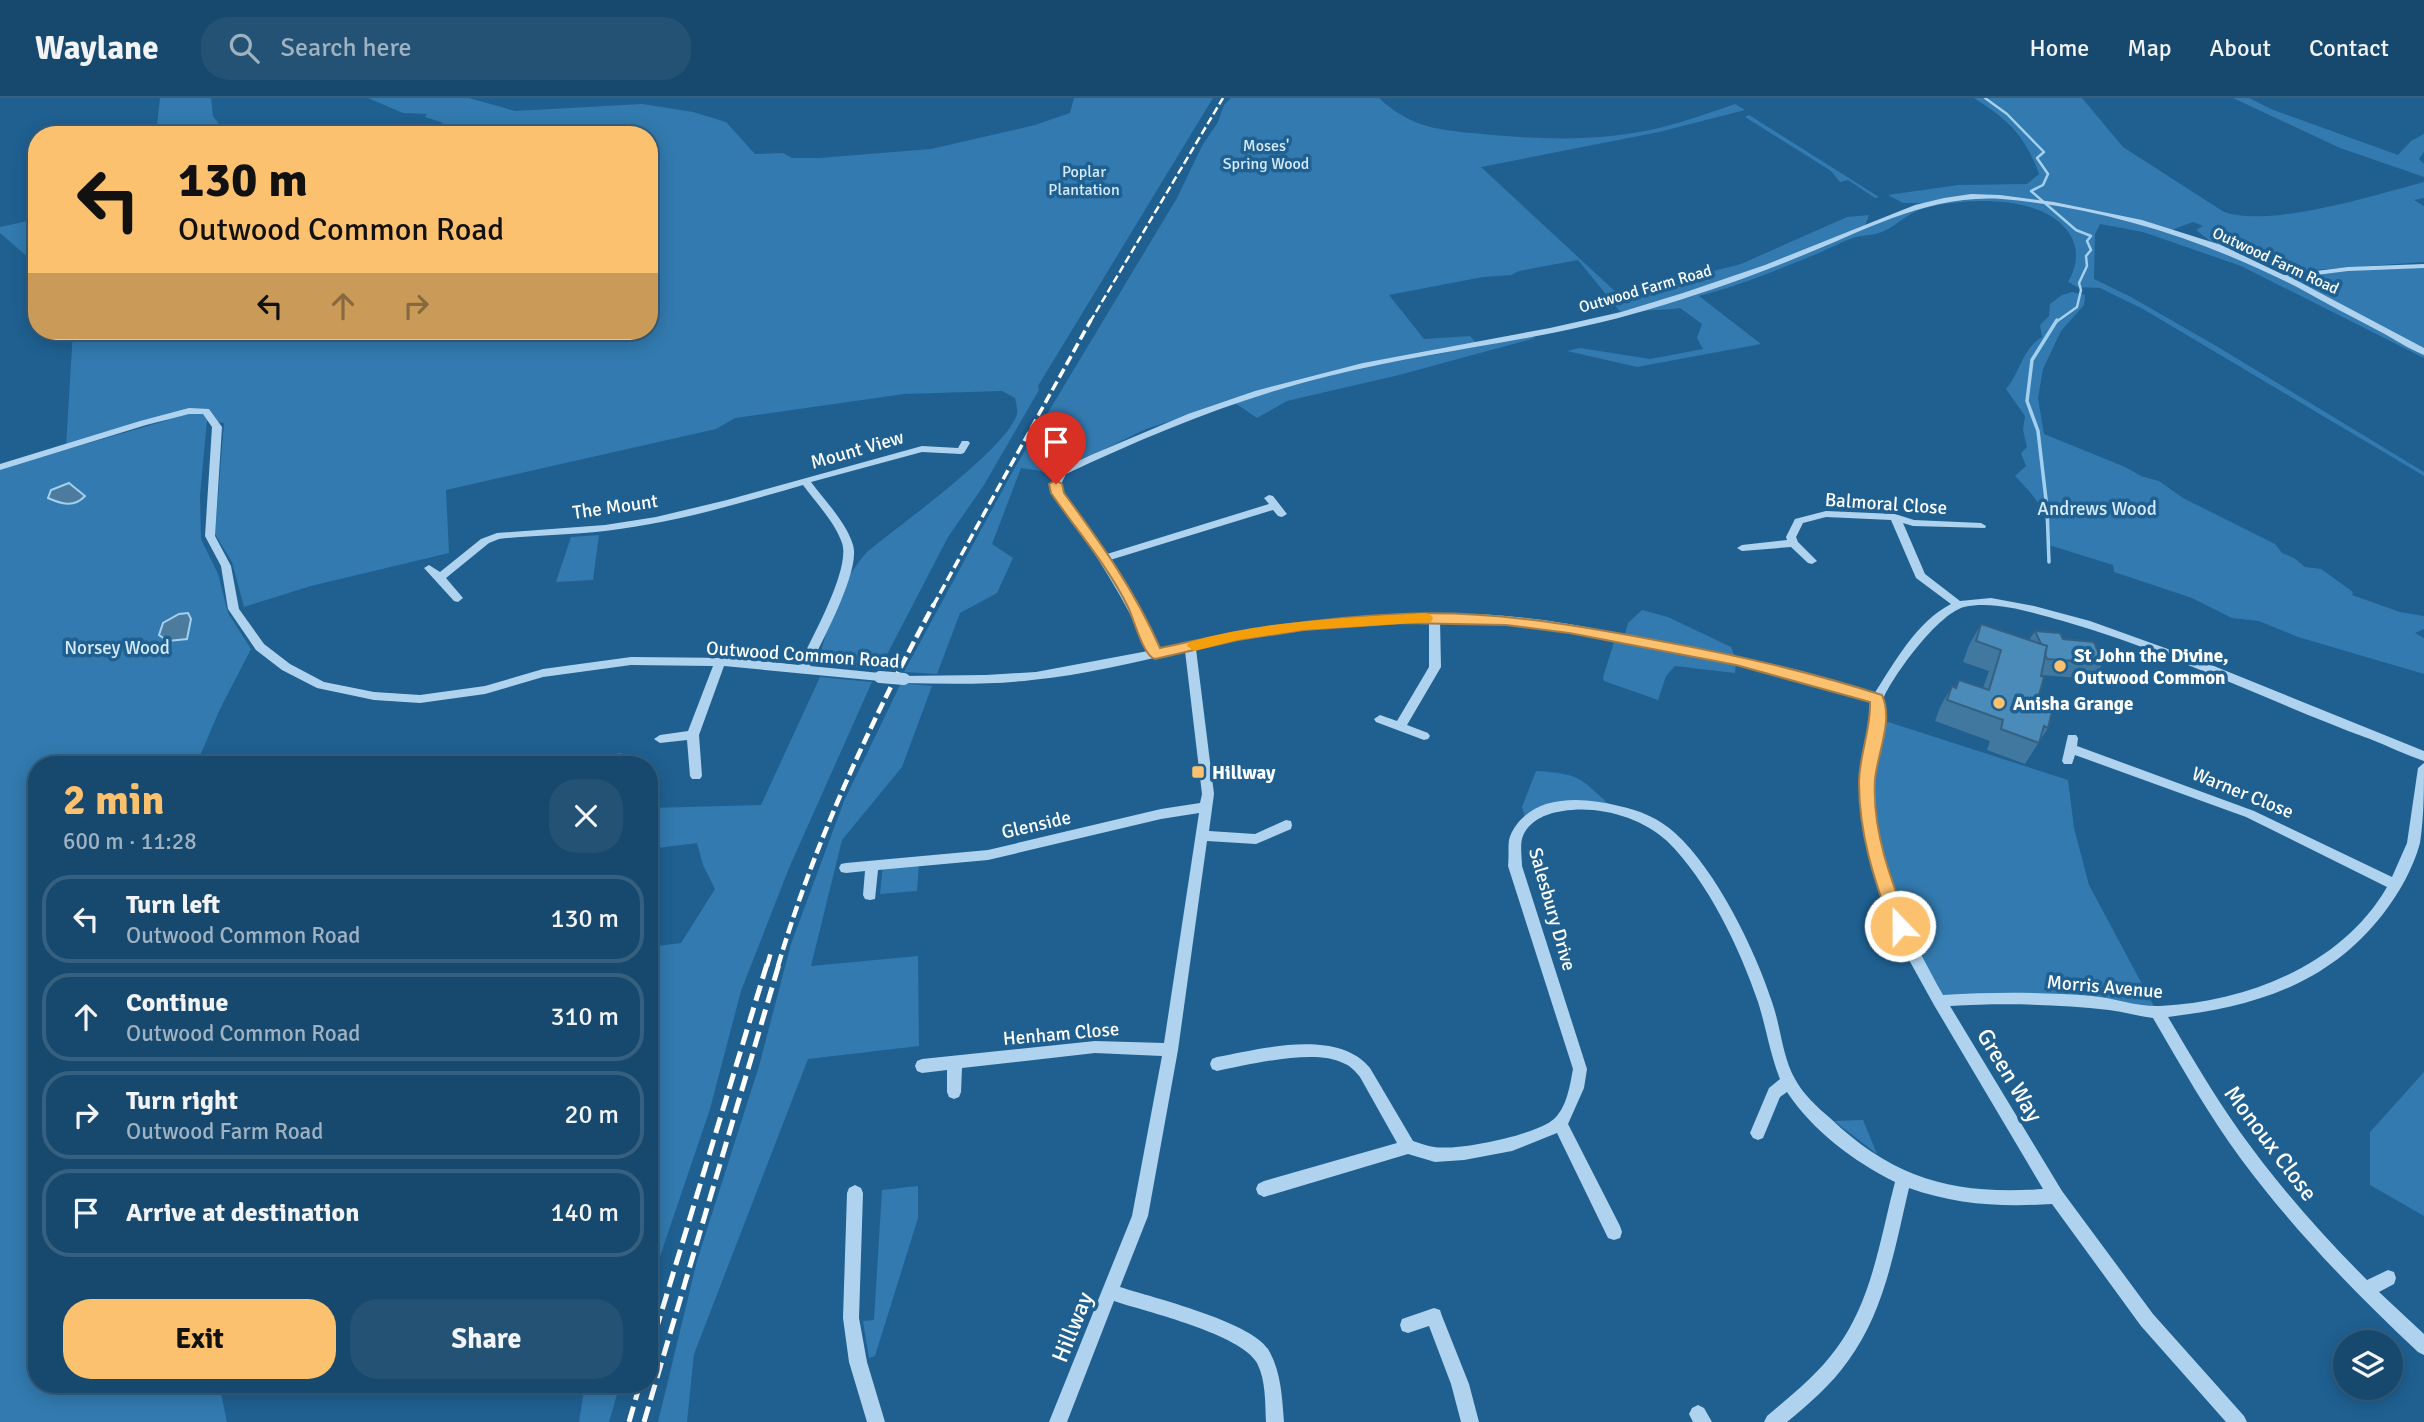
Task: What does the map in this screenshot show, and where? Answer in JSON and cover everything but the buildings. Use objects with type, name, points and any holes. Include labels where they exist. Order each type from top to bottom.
[{"type":"street","name":"Outwood Farm Road","points":[[1155,654],[1134,606],[1105,558],[1058,493],[1056,484],[1062,472],[1154,431],[1266,391],[1329,374],[1622,314],[1790,258],[1925,202],[1965,197],[1999,197],[2054,205],[2169,231],[2215,246],[2284,277],[2424,352]]},
{"type":"street","points":[[2284,277],[2348,269],[2424,266]]},
{"type":"street","name":"Outwood Common Road","points":[[0,467],[189,411],[206,411],[217,426],[210,536],[226,566],[234,609],[260,647],[286,667],[321,685],[352,693],[393,698],[455,695],[543,673],[606,663],[733,662],[904,679],[1014,678],[1304,625],[1373,619],[1434,618],[1506,620],[1624,638],[1761,666],[1877,699]]},
{"type":"street","name":"Mount View","points":[[803,669],[845,573],[851,553],[845,538],[805,481],[922,449],[963,452]]},
{"type":"street","name":"The Mount","points":[[440,578],[485,541],[497,536],[605,528],[641,522],[734,503],[805,481]]},
{"type":"street","points":[[1105,558],[1275,506]]},
{"type":"street","name":"Balmoral Close","points":[[1793,543],[1792,531],[1799,522],[1826,514],[1895,517],[1913,523],[1981,526]]},
{"type":"street","points":[[1895,517],[1920,576],[1959,605]]},
{"type":"street","points":[[1742,548],[1793,543],[1812,561]]},
{"type":"street","points":[[429,568],[458,598]]},
{"type":"street","points":[[1877,699],[1913,646],[1934,622],[1959,605],[1976,601],[1997,602],[2041,611],[2095,628],[2231,678],[2424,756]]},
{"type":"street","points":[[1401,726],[1435,667],[1434,618]]},
{"type":"street","name":"Hillway","points":[[1058,1422],[1140,1216],[1171,1050],[1207,807],[1197,645]]},
{"type":"street","points":[[696,776],[693,736],[719,664]]},
{"type":"street","name":"Green Way","points":[[1877,699],[1878,720],[1867,780],[1870,827],[1879,871],[1908,945],[1938,1001],[2056,1196],[2147,1320],[2238,1422]]},
{"type":"street","points":[[1380,719],[1424,736]]},
{"type":"street","points":[[660,739],[693,736]]},
{"type":"street","name":"Warner Close","points":[[2070,749],[2249,814],[2394,884]]},
{"type":"street","name":"Morris Avenue","points":[[1938,1001],[2036,999],[2111,1004],[2157,1012],[2230,1003],[2270,991],[2289,982],[2355,939],[2367,927],[2405,866],[2415,832],[2424,768]]},
{"type":"street","name":"Salesbury Drive","points":[[1560,1123],[1577,1088],[1580,1069],[1578,1056],[1535,936],[1512,852],[1514,840],[1526,821],[1545,810],[1565,804],[1591,803],[1636,814],[1656,824],[1671,837],[1690,861],[1724,914],[1755,974],[1788,1081],[1844,1144],[1876,1166],[1903,1180],[1937,1192],[1965,1197],[2019,1199],[2056,1196]]},
{"type":"street","name":"Glenside","points":[[846,867],[988,855],[1173,811],[1207,807]]},
{"type":"street","points":[[1202,836],[1256,839],[1286,825]]},
{"type":"street","points":[[870,895],[872,866]]},
{"type":"street","name":"Monoux Close","points":[[2157,1012],[2244,1151],[2277,1194],[2365,1290],[2424,1346]]},
{"type":"street","name":"Henham Close","points":[[922,1066],[1115,1046],[1171,1050]]},
{"type":"street","points":[[1217,1064],[1296,1053],[1332,1052],[1348,1056],[1368,1077],[1408,1147]]},
{"type":"street","points":[[954,1092],[955,1063]]},
{"type":"street","points":[[1758,1133],[1774,1093],[1788,1081]]},
{"type":"street","points":[[1264,1189],[1408,1147],[1435,1155],[1490,1150],[1512,1144],[1560,1123],[1614,1232]]},
{"type":"street","points":[[1773,1422],[1824,1376],[1851,1344],[1868,1308],[1903,1180]]},
{"type":"street","points":[[855,1193],[851,1318],[859,1362],[876,1422]]},
{"type":"street","points":[[2365,1290],[2388,1278]]},
{"type":"street","points":[[1111,1292],[1218,1328],[1258,1350],[1268,1372],[1275,1422]]},
{"type":"street","points":[[1408,1325],[1434,1316],[1460,1384],[1470,1422]]},
{"type":"green space","points":[[160,98],[211,98],[213,116],[220,126],[158,126]]},
{"type":"green space","points":[[368,98],[469,98],[515,111],[642,104],[693,112],[726,122],[755,154],[783,153],[792,158],[819,158],[931,149],[1035,125],[1070,113],[1074,98],[1213,98],[1038,386],[1039,390],[984,485],[948,537],[879,670],[826,663],[820,656],[838,601],[850,575],[867,552],[973,466],[1009,429],[1017,414],[1017,406],[1015,398],[1002,391],[904,394],[735,418],[716,429],[446,490],[449,553],[311,586],[244,607],[232,562],[215,534],[224,423],[207,420],[200,496],[201,539],[218,574],[228,613],[251,649],[200,756],[28,756],[28,1393],[221,1393],[227,1422],[0,1422],[0,469],[168,420],[143,423],[66,447],[72,340],[658,340],[658,126],[445,126],[425,117],[427,114],[403,113]]},
{"type":"green space","name":"Moses' Spring Wood","points":[[1231,98],[1379,98],[1406,117],[1432,127],[1535,138],[1621,135],[1663,127],[1735,104],[1745,110],[1659,132],[1481,167],[1619,295],[1741,264],[1847,217],[1869,215],[1865,226],[1922,203],[1903,203],[1888,195],[1958,185],[2027,184],[2039,174],[2028,149],[2014,129],[1974,98],[2082,98],[2123,147],[2224,212],[2244,216],[2268,216],[2323,208],[2424,182],[2424,198],[2414,200],[2424,206],[2424,262],[2285,272],[2210,241],[2196,230],[2203,226],[2193,222],[2169,231],[2284,277],[2302,273],[2424,265],[2424,358],[2241,266],[2143,232],[2100,224],[2095,234],[2094,279],[2218,347],[2424,472],[2424,476],[2143,309],[2100,288],[2077,287],[2068,282],[2074,269],[2074,242],[2066,229],[2053,218],[2019,204],[1959,202],[1918,210],[1879,233],[1853,238],[1759,277],[1699,296],[1761,344],[1637,367],[1567,351],[1580,348],[1650,359],[1703,349],[1697,338],[1702,324],[1680,308],[1622,314],[1578,260],[1519,271],[1511,275],[1483,277],[1389,295],[1424,339],[1470,336],[1478,345],[1423,357],[1532,336],[1535,338],[1399,375],[1287,401],[1257,418],[1235,403],[1266,391],[1146,429],[1055,473],[1021,468],[992,544],[1013,558],[997,593],[960,613],[937,674],[904,672],[1014,469],[1177,198],[1202,146],[1218,122],[1224,105]]},
{"type":"green space","points":[[2233,98],[2249,98],[2271,109],[2398,155],[2411,141],[2424,134],[2424,152],[2419,159],[2424,164],[2424,177],[2340,148]]},
{"type":"green space","points":[[1749,115],[1879,197],[1875,198],[1848,180],[1840,182],[1831,171],[1745,117]]},
{"type":"green space","points":[[28,221],[28,257],[0,233],[0,227]]},
{"type":"green space","name":"Andrews Wood","points":[[2072,292],[2085,295],[2084,305],[2061,331],[2043,369],[2038,398],[2044,434],[2141,476],[2159,481],[2183,498],[2275,544],[2282,553],[2305,567],[2321,569],[2353,592],[2352,595],[2400,612],[2424,616],[2424,629],[2415,633],[2424,638],[2424,674],[2298,637],[2259,621],[2232,618],[2192,598],[2114,572],[2113,565],[2049,545],[2044,515],[2030,492],[2015,476],[2026,466],[2021,453],[2027,447],[2023,430],[2025,416],[2006,389],[2025,355],[2042,337],[2040,325],[2049,316],[2050,304],[2062,295]]},
{"type":"green space","points":[[599,535],[593,580],[556,582],[571,537]]},
{"type":"green space","points":[[1642,610],[1668,617],[1731,647],[1736,660],[1735,673],[1675,666],[1666,676],[1658,700],[1604,681],[1616,636],[1624,638],[1628,623]]},
{"type":"green space","points":[[820,677],[872,682],[789,868],[741,991],[710,1109],[658,1262],[658,946],[681,943],[715,889],[703,865],[697,843],[658,848],[658,808],[761,805]]},
{"type":"green space","points":[[901,683],[932,686],[902,767],[842,840],[811,966],[918,956],[919,1046],[808,1059],[694,1354],[687,1422],[658,1422],[697,1261],[759,1066],[791,944],[844,801]]},
{"type":"green space","points":[[1876,718],[2068,780],[2074,828],[2089,885],[2157,1012],[2111,1004],[1939,1001],[1908,945],[1870,827]]},
{"type":"green space","points":[[622,753],[622,756],[596,756]]},
{"type":"green space","points":[[1536,771],[1578,779],[1612,807],[1565,804],[1526,821],[1522,807]]},
{"type":"green space","points":[[919,863],[917,891],[880,894],[883,865]]},
{"type":"green space","points":[[2424,1072],[2424,1216],[2370,1185],[2370,1132]]},
{"type":"green space","points":[[1863,1120],[1877,1154],[1834,1121]]},
{"type":"green space","points":[[918,1186],[918,1218],[875,1356],[869,1358],[863,1321],[874,1320],[882,1190]]},
{"type":"green space","points":[[584,1393],[617,1393],[609,1422],[579,1422]]},
{"type":"shaded area","points":[[69,483],[85,496],[81,500],[67,504],[48,498],[51,490]]},
{"type":"shaded area","points":[[188,613],[191,619],[187,639],[168,641],[159,635],[163,623],[179,614]]},
{"type":"waterway","points":[[1985,98],[2007,114],[2044,152],[2037,158],[2048,174],[2043,185],[2031,191],[2076,230],[2091,236],[2087,241],[2091,250],[2086,256],[2087,266],[2079,283],[2081,290],[2077,307],[2056,322]]},
{"type":"waterway","points":[[2049,562],[2047,508],[2038,431],[2027,401],[2032,360],[2057,320]]},
{"type":"railway","points":[[1090,322],[1223,98]]},
{"type":"railway","points":[[933,606],[1091,320]]},
{"type":"railway","points":[[778,966],[827,826],[867,736],[934,604]]},
{"type":"railway","points":[[767,966],[771,952]]},
{"type":"railway","points":[[658,1323],[767,964]]},
{"type":"railway","points":[[658,1375],[779,964]]},
{"type":"railway","points":[[629,1422],[637,1393]]},
{"type":"railway","points":[[644,1422],[653,1393]]},
{"type":"slow traffic","points":[[1194,646],[1238,635],[1304,625],[1425,618]]},
{"type":"place","name":"St John the Divine, Outwood Common","points":[[2060,666]]},
{"type":"place","name":"Anisha Grange","points":[[1999,703]]},
{"type":"place","name":"Hillway","points":[[1198,772]]},
{"type":"route","points":[[1056,484],[1058,493],[1116,575],[1139,616],[1155,654],[1238,635],[1304,625],[1403,618],[1506,620],[1569,628],[1736,660],[1877,699],[1878,720],[1867,780],[1870,827],[1879,871],[1900,926]]},
{"type":"park label","name":"Poplar Plantation","points":[[1084,180]]},
{"type":"park label","name":"Norsey Wood","points":[[117,647]]}]
